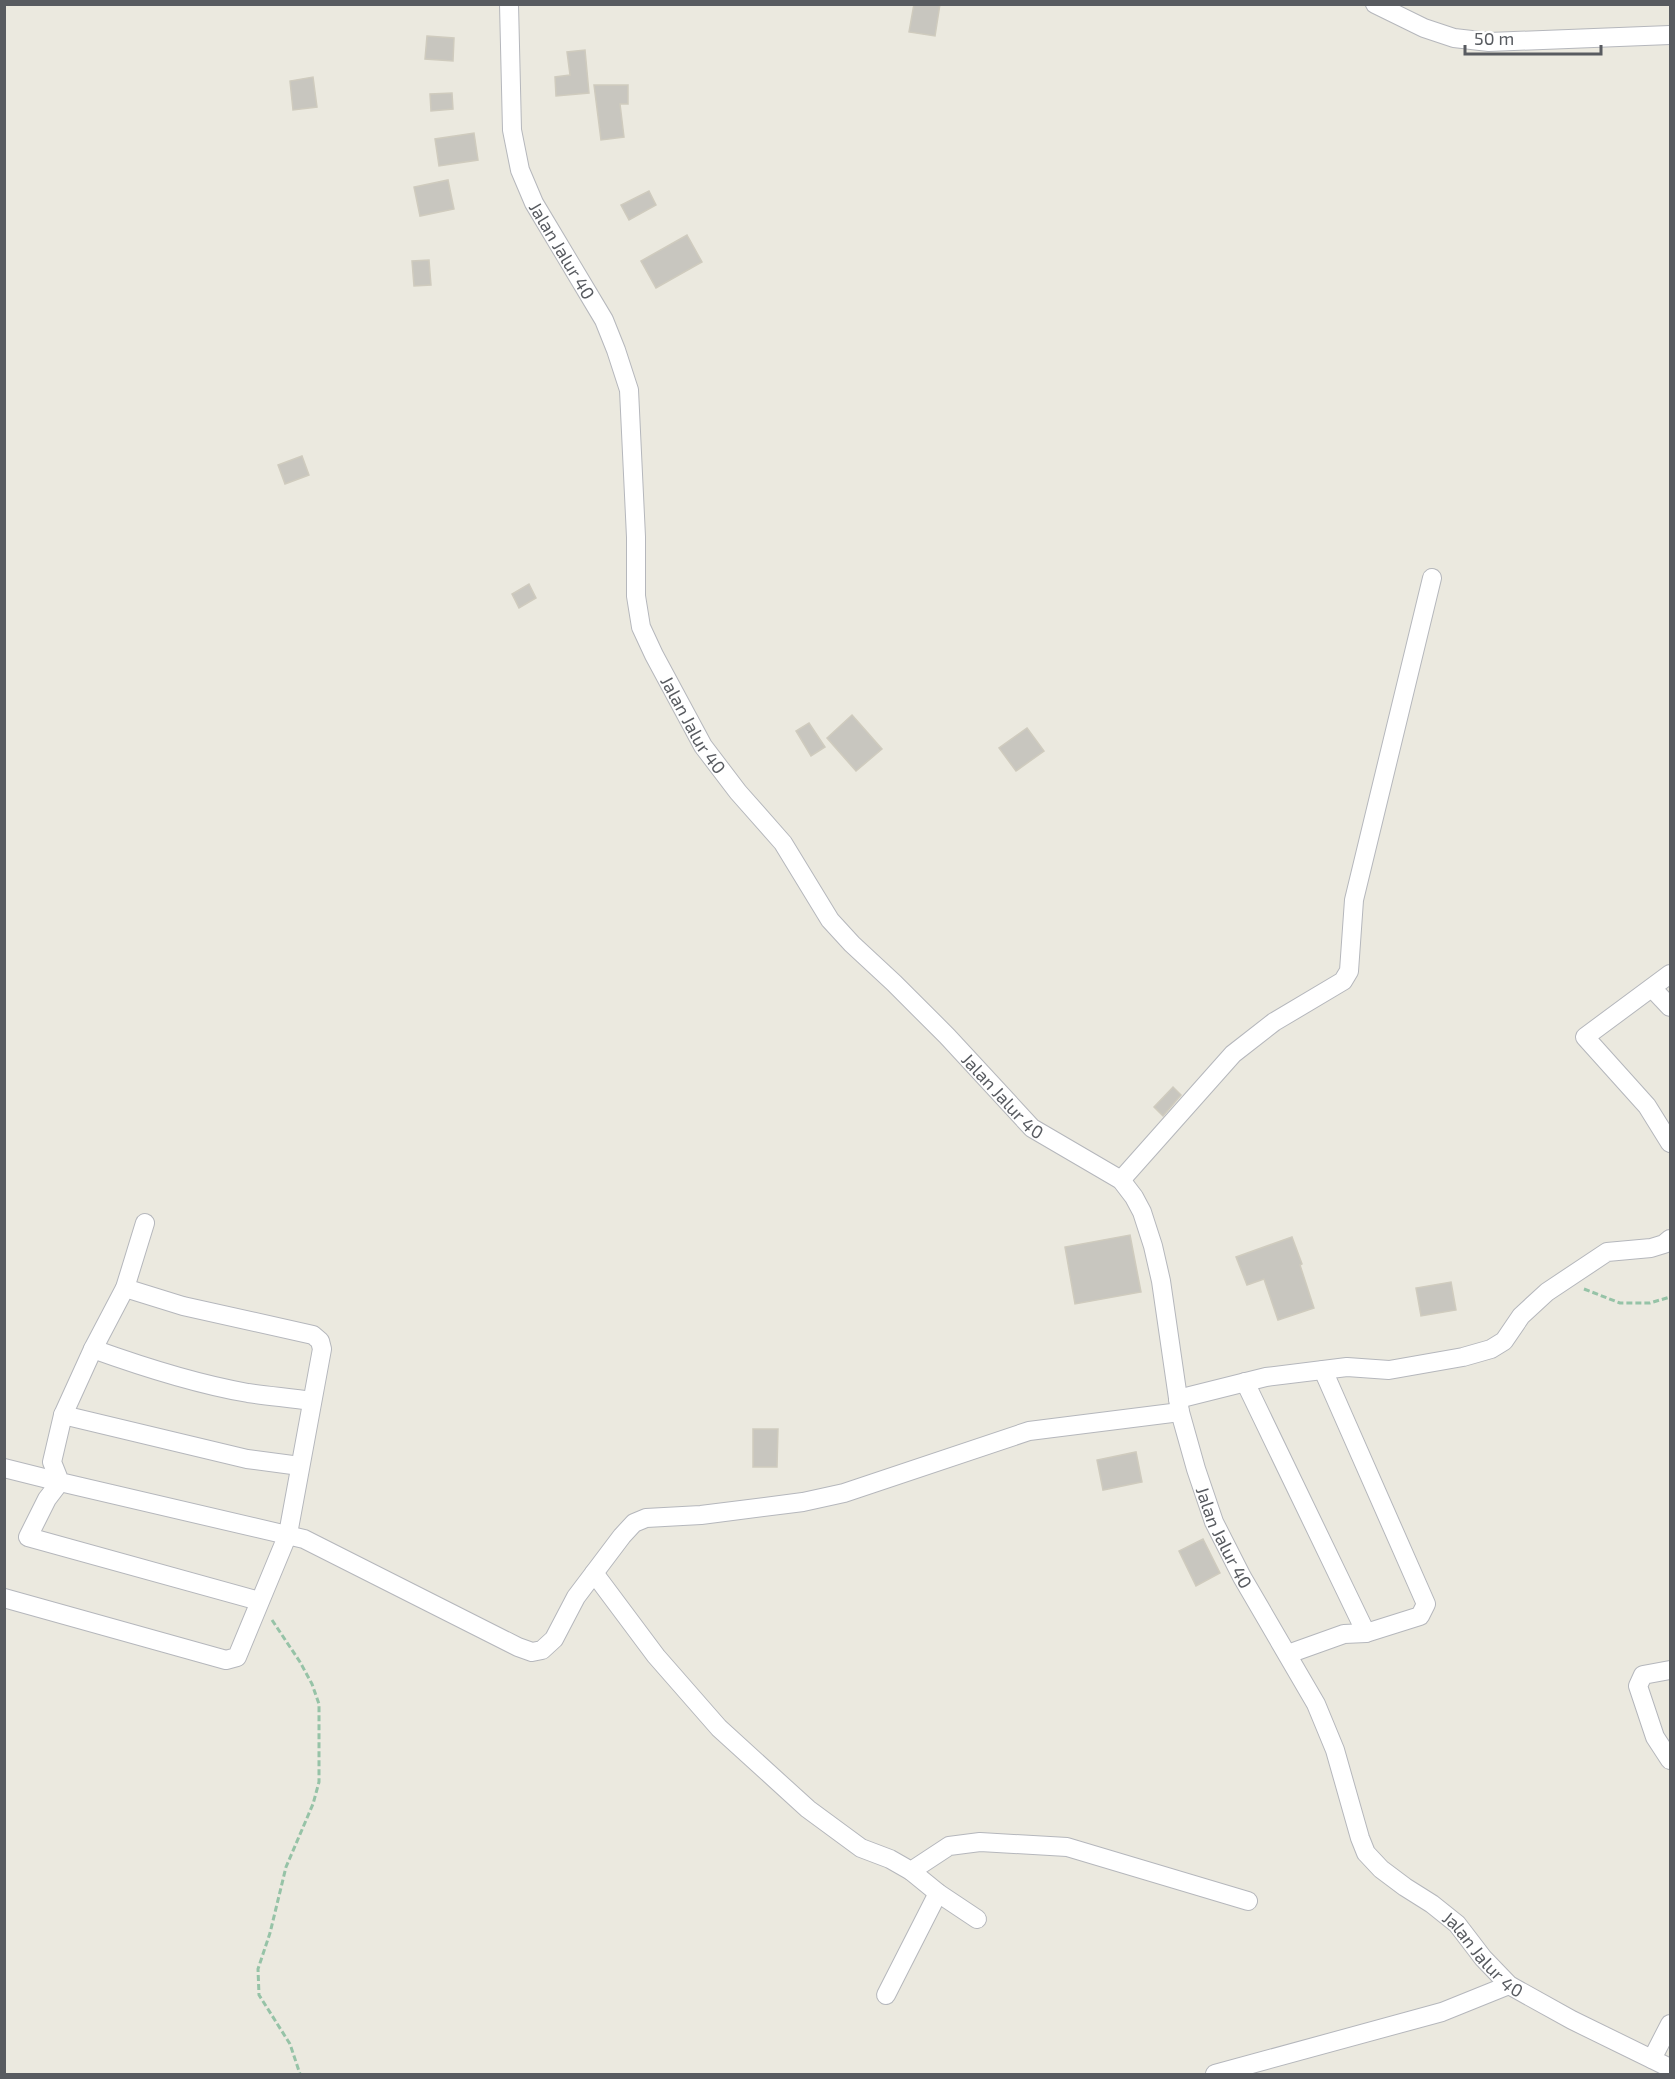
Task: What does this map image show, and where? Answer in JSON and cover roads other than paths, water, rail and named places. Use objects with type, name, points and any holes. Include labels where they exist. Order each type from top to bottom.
[{"type":"street","name":"Jalan Jalur 40","points":[[509,4],[512,129],[520,170],[534,202],[604,320],[629,390],[635,494],[636,596],[641,627],[703,746],[738,792],[783,843],[830,920],[852,944],[947,1036],[1032,1128],[1121,1180],[1134,1197],[1142,1212],[1153,1246],[1161,1281],[1179,1405],[1196,1469],[1214,1522],[1242,1577],[1316,1704],[1335,1750],[1366,1853],[1405,1887],[1432,1904],[1457,1924],[1483,1958],[1509,1985],[1572,2020],[1671,2068]]},
{"type":"street","points":[[1375,4],[1424,28],[1454,38],[1477,41],[1671,35]]},
{"type":"street","points":[[1121,1180],[1233,1054],[1274,1022],[1343,981],[1349,972],[1354,900],[1432,578]]},
{"type":"street","points":[[1671,974],[1585,1037],[1647,1106],[1671,1143]]},
{"type":"street","points":[[1652,988],[1671,1007]]},
{"type":"street","points":[[60,1482],[52,1462],[63,1416],[93,1349],[125,1288],[145,1223]]},
{"type":"street","points":[[4,1468],[304,1539],[532,1652],[542,1650],[554,1639],[576,1597],[594,1573],[634,1523],[646,1518],[701,1515],[803,1502],[844,1493],[1029,1431],[1179,1405],[1266,1377],[1347,1367],[1389,1371],[1463,1358],[1491,1349],[1504,1341],[1521,1316],[1546,1292],[1607,1252],[1651,1248],[1671,1239]]},
{"type":"street","points":[[4,1598],[226,1660],[237,1658],[288,1534],[322,1349],[320,1341],[313,1335],[183,1306],[125,1288]]},
{"type":"street","points":[[93,1349],[126,1361],[228,1388],[312,1401]]},
{"type":"street","points":[[1288,1654],[1344,1634],[1366,1633],[1420,1616],[1426,1604],[1323,1370]]},
{"type":"street","points":[[1245,1382],[1366,1633]]},
{"type":"street","points":[[63,1416],[247,1459],[300,1466]]},
{"type":"street","points":[[60,1482],[47,1499],[28,1537],[259,1601]]},
{"type":"street","points":[[594,1573],[656,1656],[719,1728],[808,1809],[861,1848],[890,1859],[911,1871],[938,1893],[977,1919]]},
{"type":"street","points":[[1671,1670],[1643,1675],[1638,1686],[1655,1737],[1671,1760]]},
{"type":"street","points":[[911,1871],[949,1846],[980,1842],[1067,1847],[1248,1901]]},
{"type":"street","points":[[886,1995],[938,1893]]},
{"type":"street","points":[[1215,2074],[1442,2012],[1509,1985]]},
{"type":"street","points":[[1652,2059],[1671,2024]]}]
